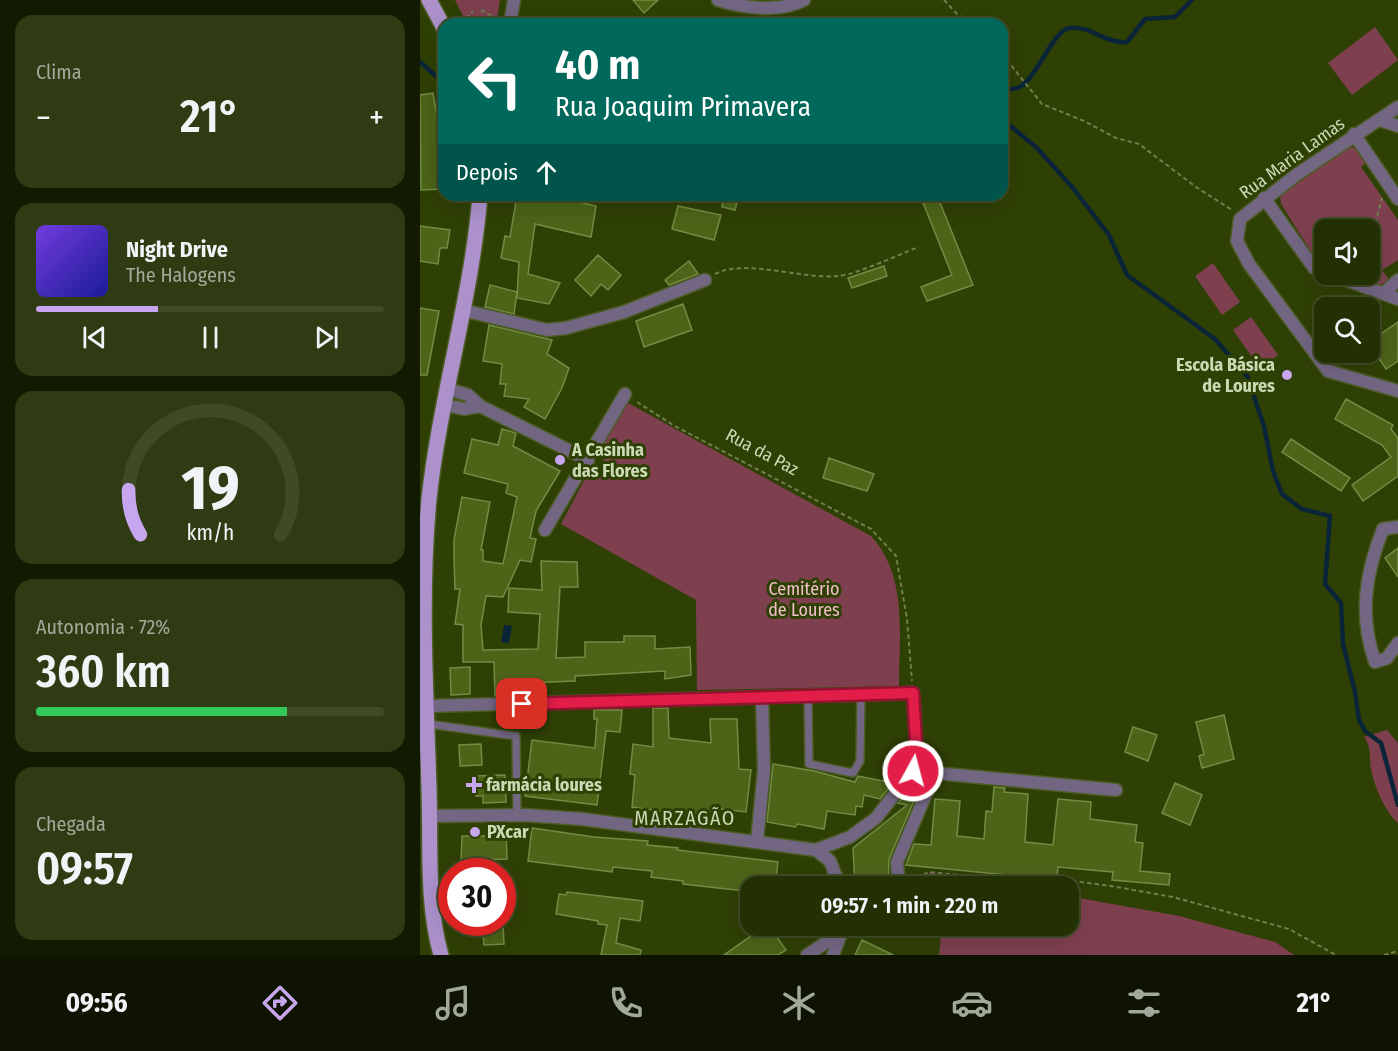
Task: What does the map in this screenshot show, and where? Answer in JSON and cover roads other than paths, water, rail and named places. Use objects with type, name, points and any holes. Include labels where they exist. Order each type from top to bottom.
[{"type":"main road","points":[[429,0],[439,18]]},
{"type":"main road","points":[[441,955],[433,904],[427,724],[425,546],[430,496],[479,201]]},
{"type":"street","points":[[511,18],[514,0]]},
{"type":"street","points":[[718,0],[749,7],[792,4],[804,0]]},
{"type":"street","name":"Rua Maria Lamas","points":[[1398,106],[1380,120],[1354,134],[1264,198],[1240,219],[1237,241],[1249,264],[1328,371],[1398,391]]},
{"type":"street","points":[[1380,120],[1398,126]]},
{"type":"street","points":[[1354,134],[1398,199]]},
{"type":"street","points":[[1264,198],[1314,268]]},
{"type":"street","points":[[462,310],[547,330],[566,328],[624,312],[705,280]]},
{"type":"street","points":[[1383,294],[1398,280]]},
{"type":"street","points":[[1359,285],[1398,299]]},
{"type":"street","points":[[448,389],[468,395],[480,406],[588,460]]},
{"type":"street","points":[[545,530],[625,394]]},
{"type":"street","points":[[445,405],[464,409],[480,406]]},
{"type":"street","points":[[1398,527],[1383,529],[1370,561],[1364,601],[1368,641],[1375,662],[1387,658],[1398,644]]},
{"type":"street","points":[[427,706],[913,693],[917,757],[913,771],[876,818],[850,837],[816,850],[582,819],[517,815],[430,816]]},
{"type":"street","points":[[757,842],[764,770],[762,697]]},
{"type":"street","points":[[913,771],[1116,790]]},
{"type":"street","points":[[901,876],[897,862],[935,773]]},
{"type":"street","points":[[816,850],[830,861],[836,876]]},
{"type":"street","points":[[807,955],[833,936]]},
{"type":"street","points":[[833,955],[842,936]]},
{"type":"lane","points":[[808,696],[809,764],[854,773],[860,760],[861,694]]},
{"type":"lane","points":[[427,724],[516,736],[517,815]]},
{"type":"water","points":[[504,625],[512,626],[509,643],[501,642]]},
{"type":"waterway","points":[[1008,90],[1020,87],[1027,81],[1051,45],[1070,28],[1084,29],[1112,40],[1127,42],[1145,19],[1175,17],[1192,0]]},
{"type":"waterway","points":[[420,62],[438,78]]},
{"type":"waterway","points":[[1008,124],[1037,148],[1073,188],[1109,235],[1127,275],[1215,339],[1247,376],[1264,426],[1273,471],[1282,494],[1302,509],[1330,516],[1325,584],[1341,603],[1343,644],[1355,692],[1359,720],[1365,731],[1381,743],[1398,805]]},
{"type":"place","name":"Escola Básica de Loures","points":[[1287,375]]},
{"type":"place","name":"A Casinha das Flores","points":[[560,460]]},
{"type":"place","name":"farmácia loures","points":[[474,785]]},
{"type":"place","name":"PXcar","points":[[475,832]]},
{"type":"district","name":"MARZAGÃO","points":[[685,818]]},
{"type":"park label","name":"Cemitério de Loures","points":[[804,599]]}]
